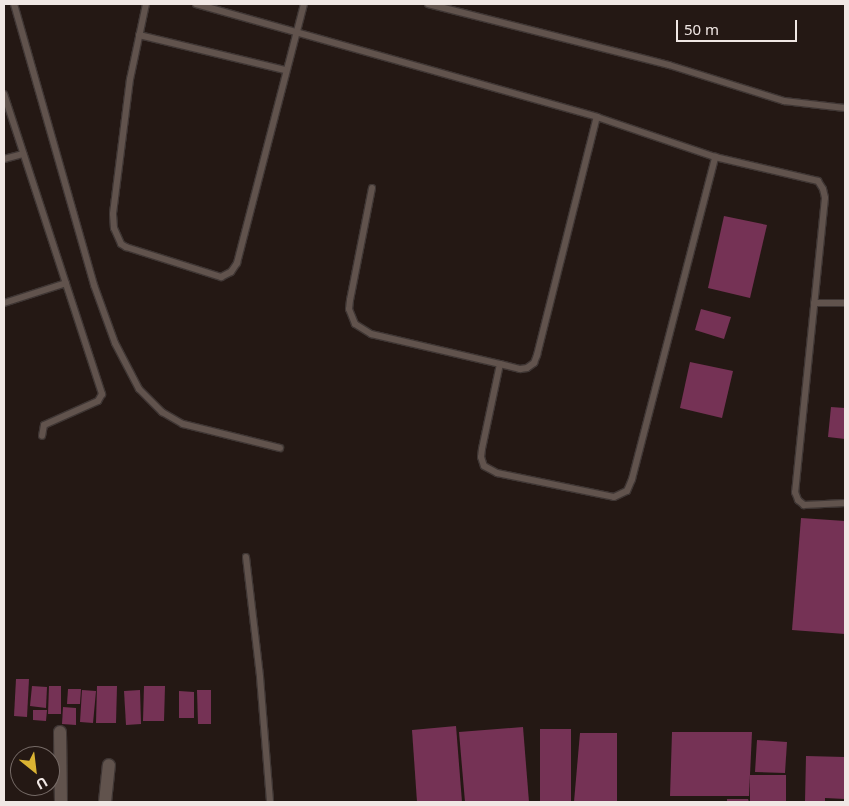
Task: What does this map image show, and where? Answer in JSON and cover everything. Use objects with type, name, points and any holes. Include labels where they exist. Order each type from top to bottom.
[{"type":"street","points":[[60,732],[61,802]]},
{"type":"street","points":[[105,802],[109,765]]},
{"type":"lane","points":[[14,4],[94,285],[115,343],[139,389],[162,412],[183,424],[280,448]]},
{"type":"lane","points":[[146,4],[130,79],[113,214],[114,228],[121,244],[126,247],[221,277],[231,272],[237,262],[294,33],[304,4]]},
{"type":"lane","points":[[196,4],[597,117],[715,157],[818,181],[823,188],[826,198],[796,497],[804,504],[845,503]]},
{"type":"lane","points":[[428,4],[669,65],[784,101],[845,108]]},
{"type":"lane","points":[[139,35],[285,70]]},
{"type":"lane","points":[[4,94],[101,397],[98,401],[44,425],[42,436]]},
{"type":"lane","points":[[372,188],[350,300],[349,309],[355,324],[371,334],[520,369],[527,368],[534,363],[537,355],[597,117]]},
{"type":"lane","points":[[4,159],[23,154]]},
{"type":"lane","points":[[500,364],[482,449],[481,457],[484,466],[496,473],[614,497],[627,491],[632,479],[715,157]]},
{"type":"lane","points":[[4,303],[66,283]]},
{"type":"lane","points":[[814,303],[845,303]]},
{"type":"lane","points":[[246,557],[260,677],[270,802]]},
{"type":"building","points":[[724,216],[767,225],[750,298],[708,288]]},
{"type":"building","points":[[701,309],[731,317],[724,339],[695,330]]},
{"type":"building","points":[[690,362],[733,371],[722,418],[680,408]]},
{"type":"building","points":[[831,407],[845,408],[845,439],[828,437]]},
{"type":"building","points":[[801,518],[845,521],[845,634],[792,630]]},
{"type":"building","points":[[16,679],[29,679],[27,717],[14,716]]},
{"type":"building","points":[[32,686],[47,687],[46,708],[30,706]]},
{"type":"building","points":[[49,686],[61,686],[61,714],[48,714]]},
{"type":"building","points":[[97,686],[117,686],[116,723],[96,723]]},
{"type":"building","points":[[144,686],[165,686],[164,721],[143,721]]},
{"type":"building","points":[[68,689],[81,689],[80,704],[67,704]]},
{"type":"building","points":[[82,690],[96,691],[93,723],[80,722]]},
{"type":"building","points":[[140,690],[141,724],[126,725],[124,691]]},
{"type":"building","points":[[197,690],[211,690],[211,724],[198,724]]},
{"type":"building","points":[[179,691],[194,692],[194,718],[179,718]]},
{"type":"building","points":[[63,707],[76,708],[76,725],[62,724]]},
{"type":"building","points":[[33,710],[47,710],[46,721],[33,720]]},
{"type":"building","points":[[456,726],[462,802],[417,802],[412,730]]},
{"type":"building","points":[[523,727],[529,802],[465,802],[459,732]]},
{"type":"building","points":[[540,729],[571,729],[571,802],[540,802]]},
{"type":"building","points":[[672,732],[752,732],[749,796],[670,796]]},
{"type":"building","points":[[580,733],[617,733],[617,802],[574,802]]},
{"type":"building","points":[[757,740],[787,742],[785,773],[755,772]]},
{"type":"building","points":[[806,756],[845,757],[845,799],[825,798],[825,802],[805,802]]},
{"type":"building","points":[[750,775],[786,775],[786,802],[750,802]]},
{"type":"building","points":[[727,799],[748,799],[749,802],[727,802]]}]
